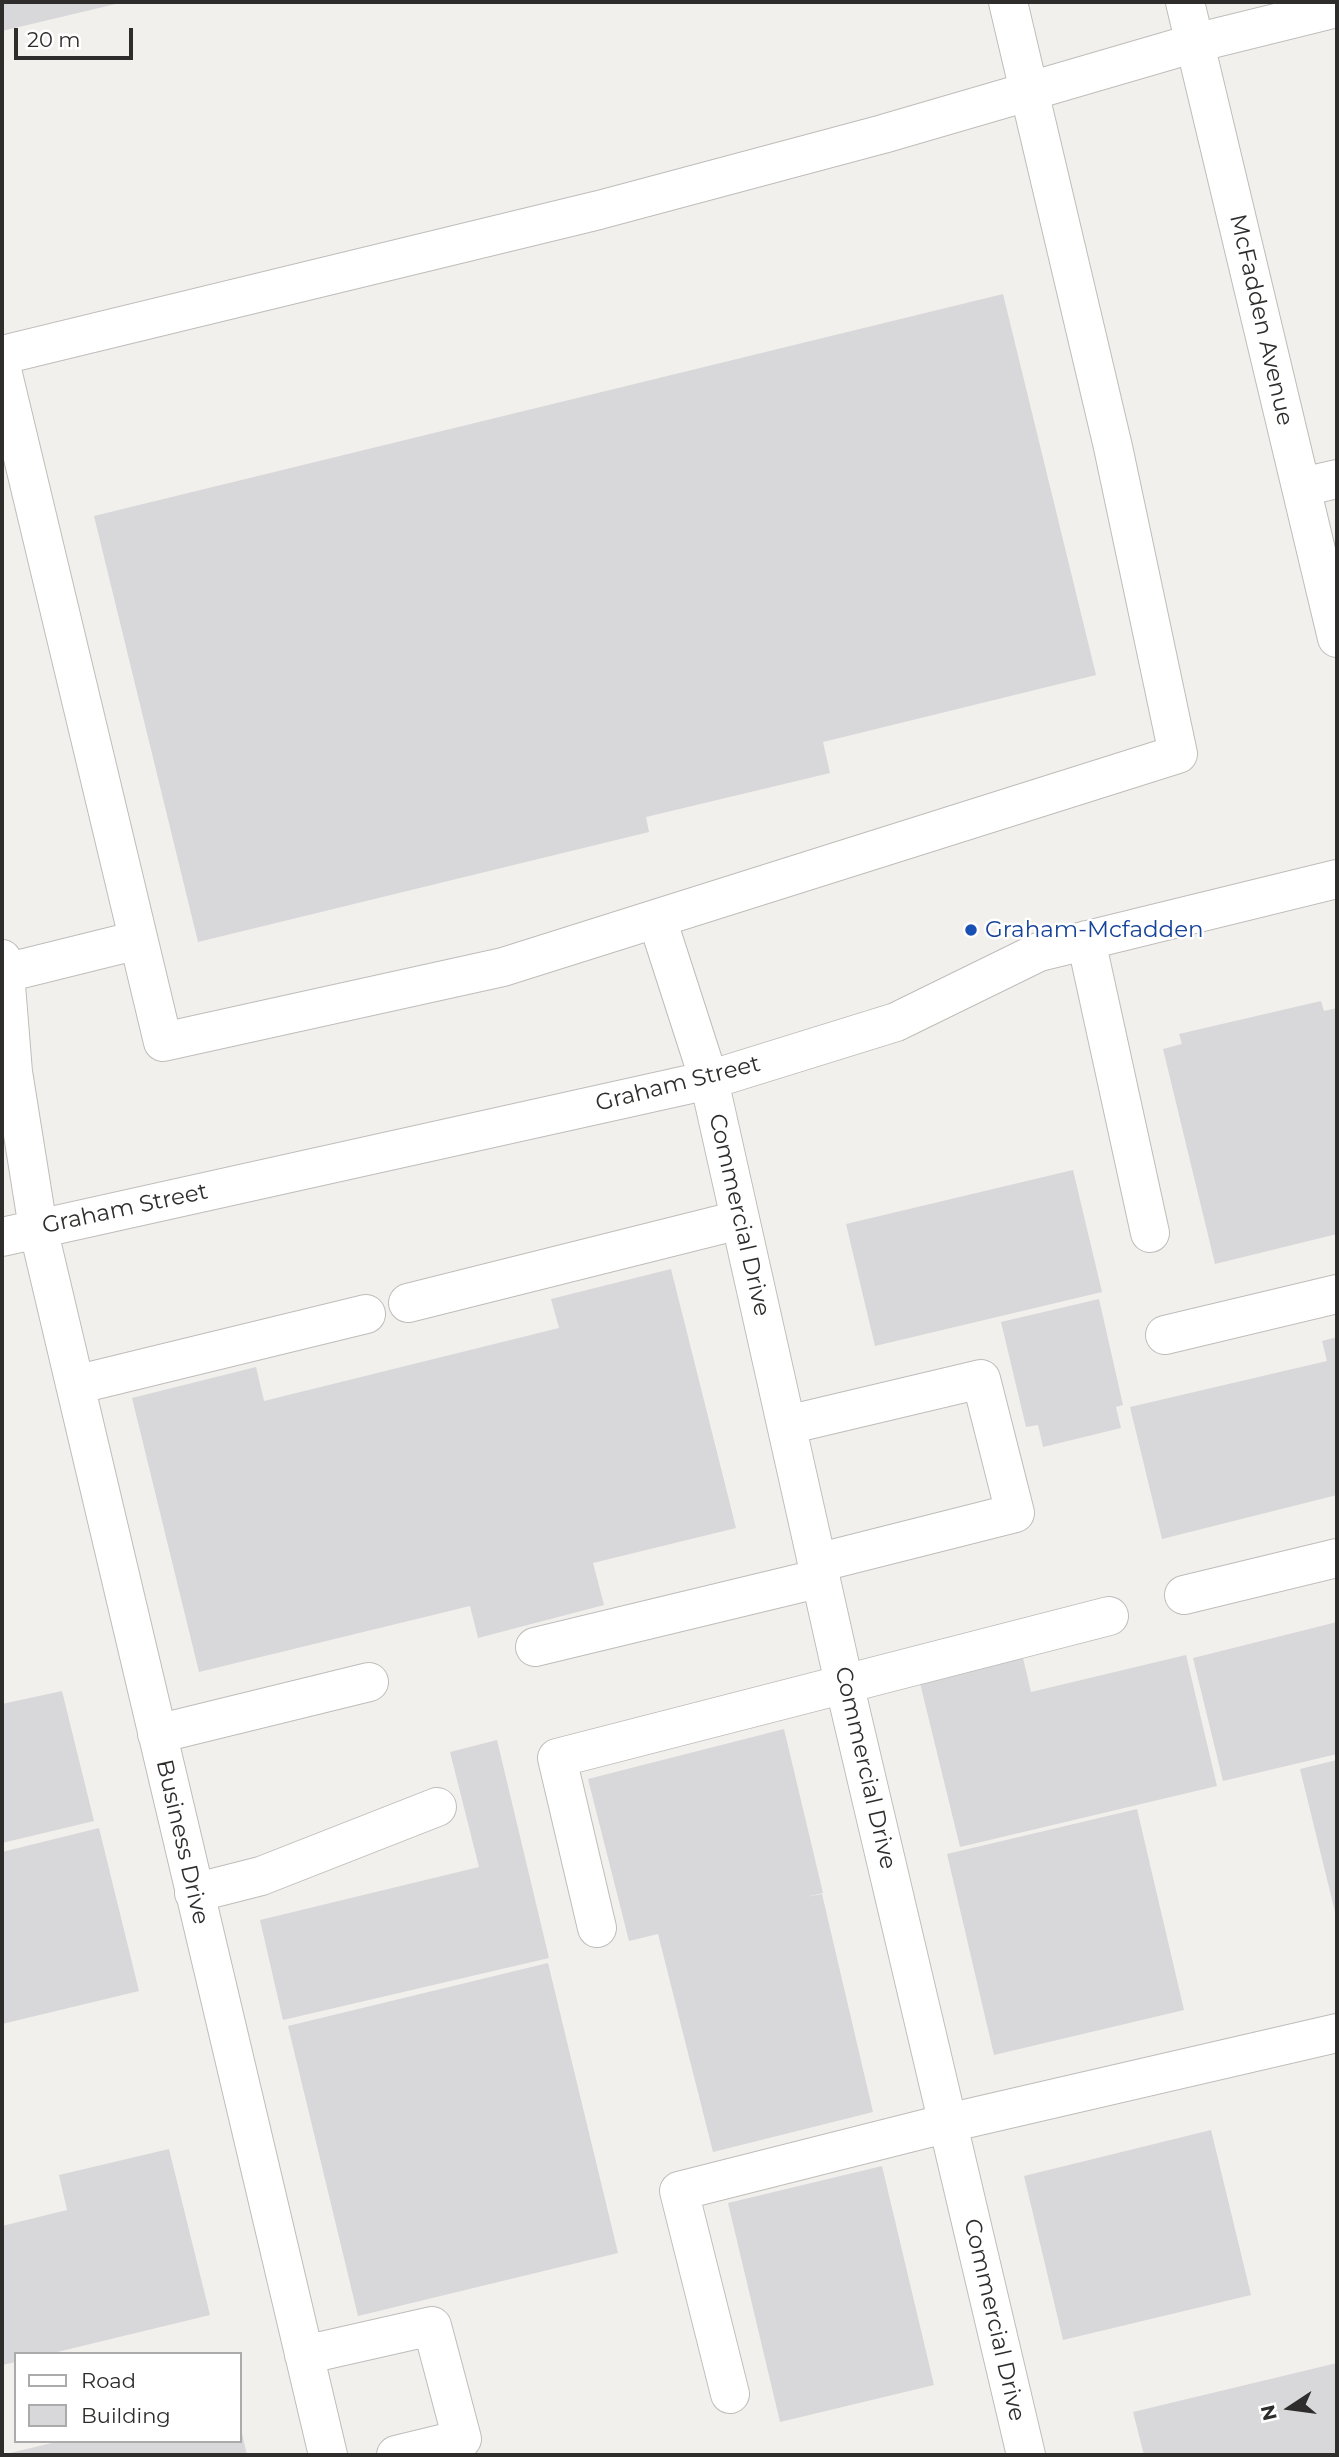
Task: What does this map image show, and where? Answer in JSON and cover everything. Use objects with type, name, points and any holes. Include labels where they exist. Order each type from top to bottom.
[{"type":"street","points":[[2,370],[163,1042],[503,967],[1178,754],[1113,447],[1008,2]]},
{"type":"street","name":"McFadden Avenue","points":[[1185,2],[1319,483],[1337,638]]},
{"type":"street","points":[[2,355],[599,210],[883,134],[1195,43],[1331,7]]},
{"type":"street","name":"Graham Street","points":[[2,1237],[709,1080],[896,1022],[1039,952],[1337,879]]},
{"type":"street","name":"Commercial Drive","points":[[657,919],[709,1080],[844,1683],[1026,2455]]},
{"type":"street","points":[[4,966],[138,940]]},
{"type":"street","points":[[1086,940],[1150,1233]]},
{"type":"street","name":"Business Drive","points":[[4,966],[7,1073],[38,1228],[328,2455]]},
{"type":"street","points":[[408,1303],[740,1220]]},
{"type":"street","points":[[1165,1335],[1337,1294]]},
{"type":"street","points":[[75,1385],[366,1314]]},
{"type":"street","points":[[535,1647],[819,1571],[1015,1513],[981,1379],[787,1425]]},
{"type":"street","points":[[1184,1595],[1337,1558]]},
{"type":"street","points":[[597,1928],[557,1758],[1109,1616]]},
{"type":"street","points":[[157,1734],[369,1682]]},
{"type":"street","points":[[194,1893],[261,1876],[437,1808]]},
{"type":"street","points":[[730,2394],[679,2191],[948,2123],[1337,2033]]},
{"type":"street","points":[[304,2355],[432,2326],[462,2439],[397,2455]]},
{"type":"building","points":[[2,2],[120,2],[120,3],[2,31]]},
{"type":"building","points":[[1003,294],[1096,675],[823,742],[830,773],[646,817],[649,832],[198,942],[94,516]]},
{"type":"building","points":[[1321,1001],[1324,1011],[1337,1008],[1337,1234],[1215,1264],[1163,1049],[1182,1044],[1179,1034]]},
{"type":"building","points":[[1073,1170],[1102,1292],[875,1346],[846,1224]]},
{"type":"building","points":[[671,1269],[736,1528],[593,1563],[604,1605],[478,1638],[470,1606],[199,1672],[132,1398],[256,1367],[264,1401],[559,1328],[551,1299]]},
{"type":"building","points":[[1099,1299],[1123,1405],[1116,1407],[1121,1428],[1043,1447],[1038,1425],[1026,1427],[1001,1322]]},
{"type":"building","points":[[1337,1337],[1337,1495],[1162,1539],[1130,1407],[1327,1361],[1322,1341]]},
{"type":"building","points":[[1337,1622],[1337,1754],[1223,1781],[1193,1658]]},
{"type":"building","points":[[1186,1655],[1217,1786],[960,1847],[920,1683],[1023,1658],[1031,1692]]},
{"type":"building","points":[[62,1691],[94,1821],[2,1843],[2,1704]]},
{"type":"building","points":[[784,1729],[823,1893],[806,1897],[822,1894],[873,2112],[713,2152],[658,1934],[629,1941],[588,1779]]},
{"type":"building","points":[[497,1740],[549,1958],[283,2020],[260,1920],[479,1867],[450,1752]]},
{"type":"building","points":[[1337,1760],[1337,1916],[1336,1916],[1300,1769]]},
{"type":"building","points":[[1137,1809],[1184,2010],[994,2055],[947,1854]]},
{"type":"building","points":[[99,1828],[139,1991],[2,2024],[2,1852]]},
{"type":"building","points":[[548,1963],[618,2253],[358,2316],[288,2026]]},
{"type":"building","points":[[1211,2130],[1251,2295],[1063,2340],[1024,2176]]},
{"type":"building","points":[[169,2149],[210,2315],[57,2352],[14,2352],[14,2362],[2,2365],[2,2226],[67,2210],[59,2175]]},
{"type":"building","points":[[882,2166],[934,2385],[780,2422],[728,2203]]},
{"type":"building","points":[[1337,2363],[1337,2455],[1144,2455],[1133,2412]]},
{"type":"building","points":[[242,2433],[247,2455],[6,2454],[52,2443],[242,2443]]},
{"type":"place","name":"Graham-Mcfadden","points":[[971,930]]}]
